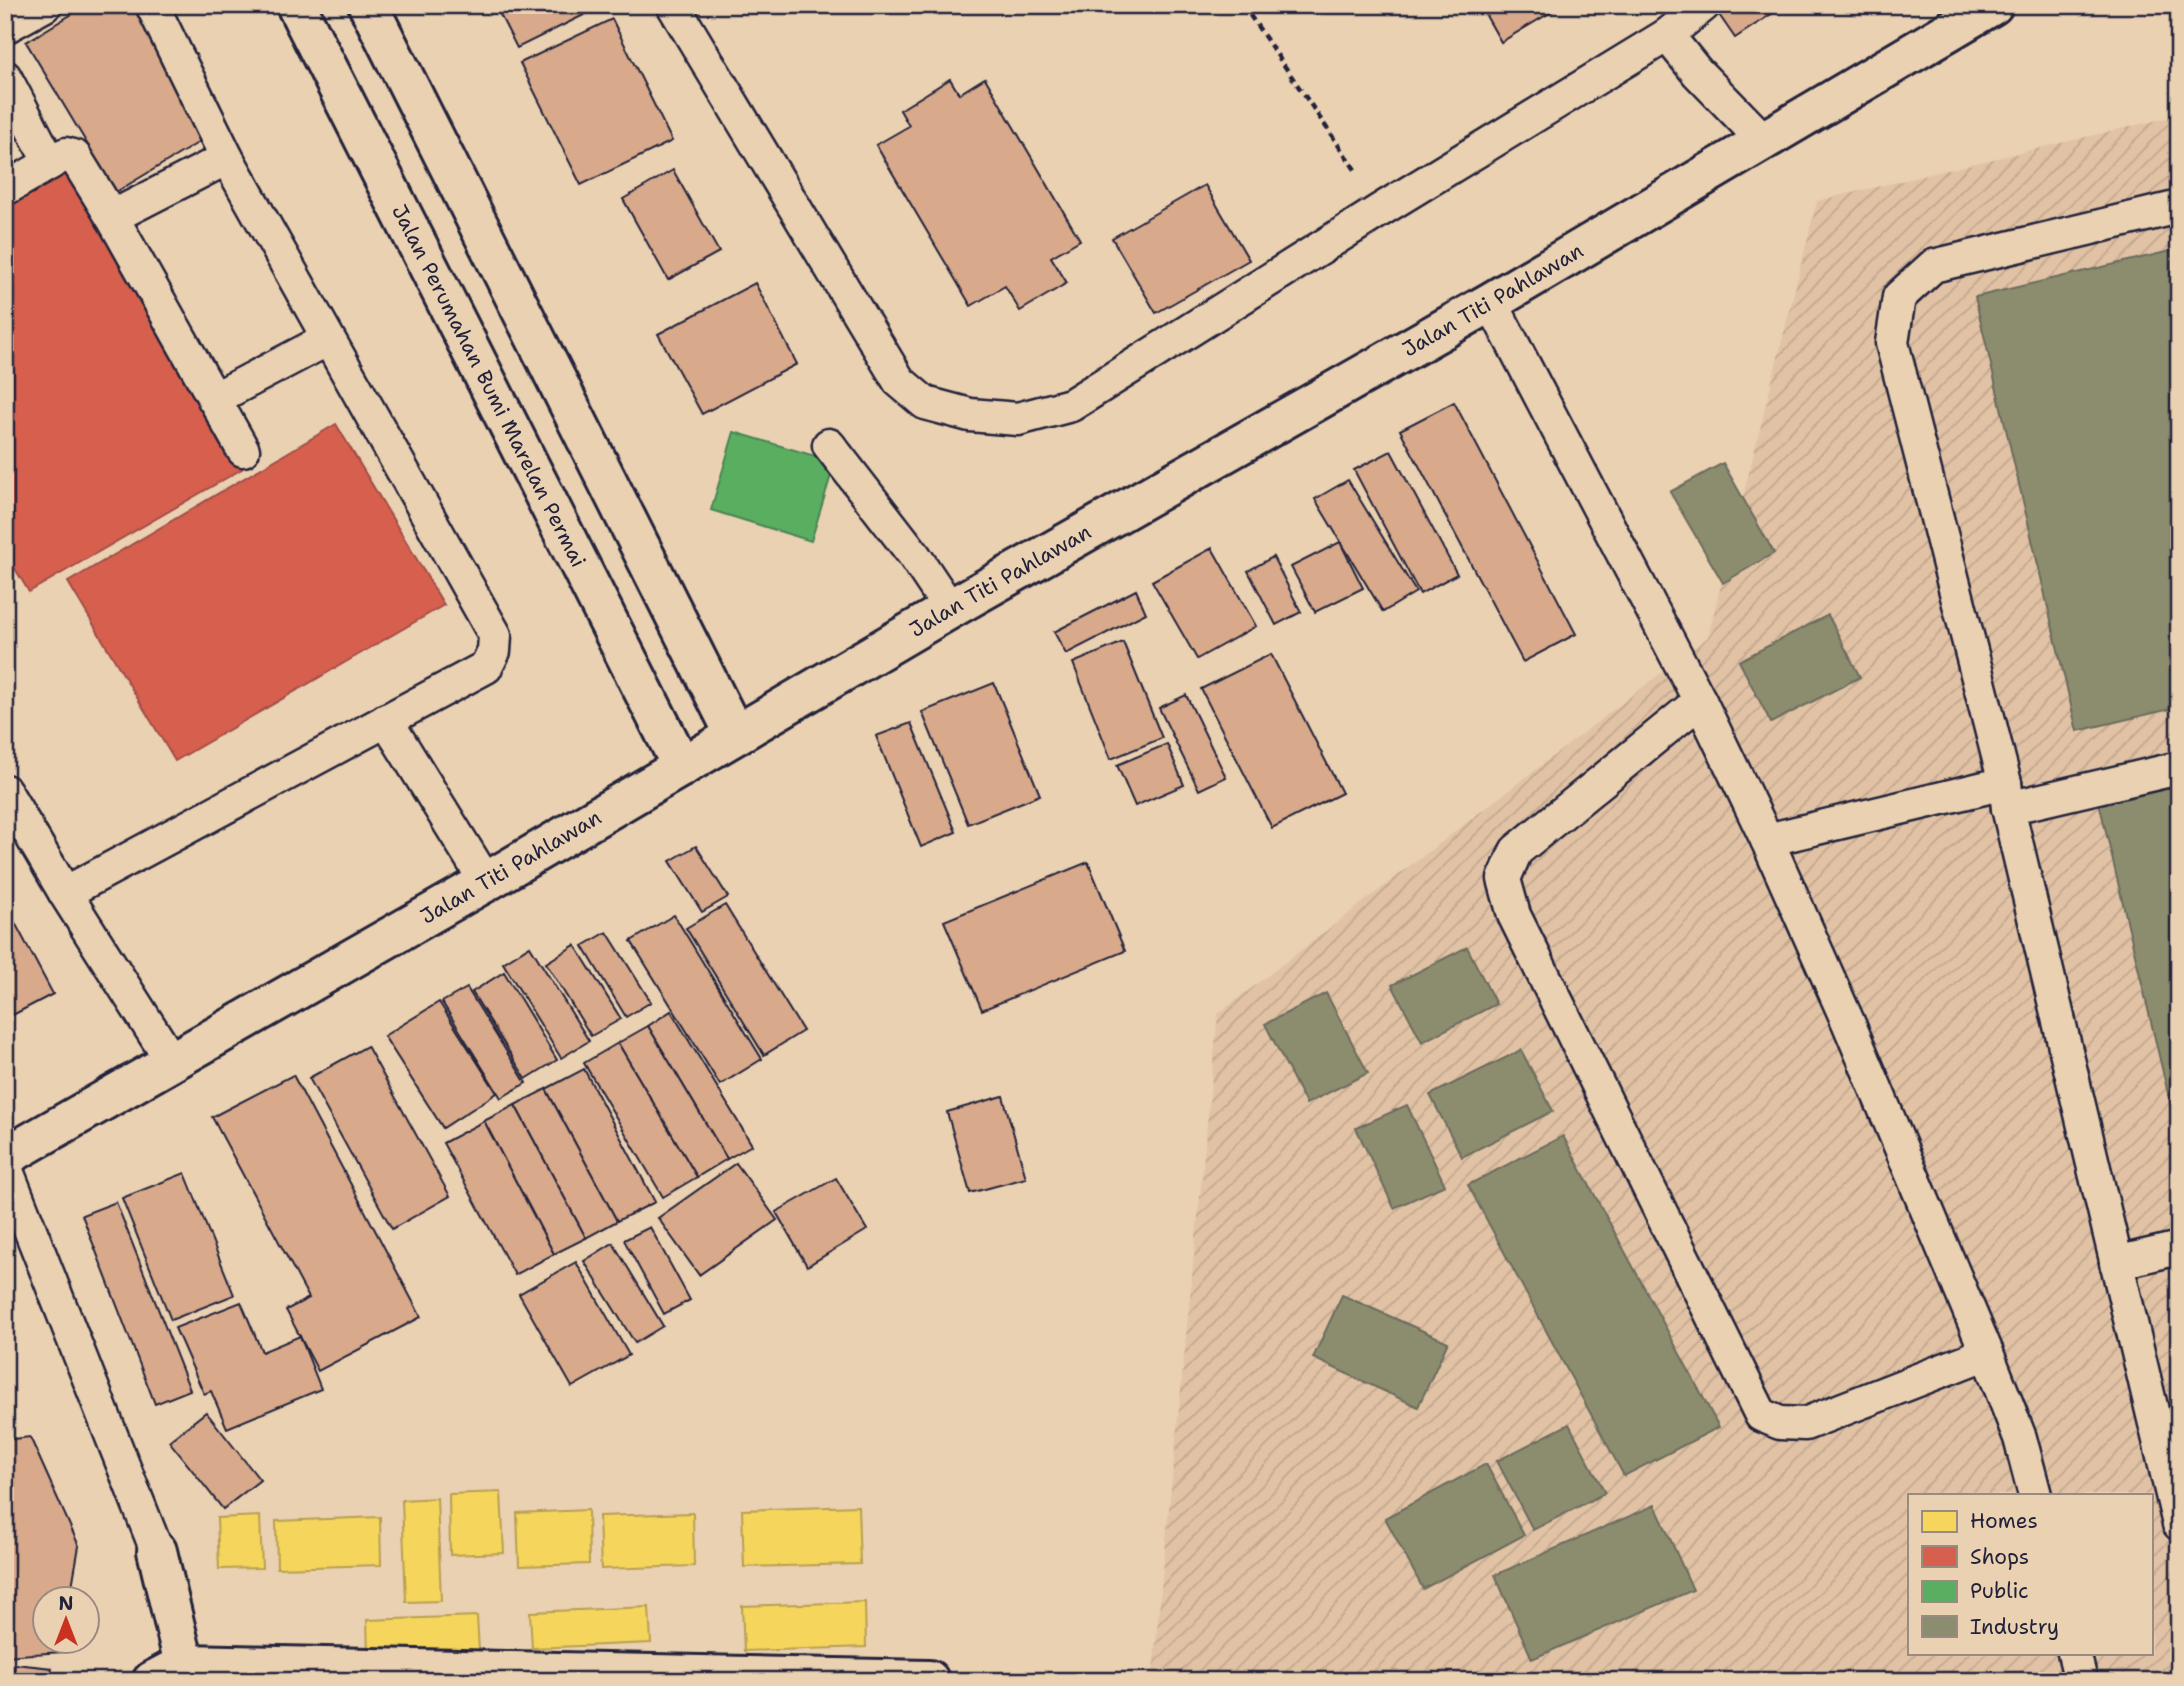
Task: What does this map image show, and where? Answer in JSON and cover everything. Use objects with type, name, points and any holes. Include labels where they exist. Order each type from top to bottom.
[{"type":"street","name":"Jalan Perumahan Bumi Marelan Permai","points":[[296,5],[682,767]]},
{"type":"street","points":[[368,5],[735,735]]},
{"type":"street","name":"Jalan Titi Pahlawan","points":[[5,1157],[486,882],[950,609],[1490,302],[1993,5]]},
{"type":"street","points":[[157,1551],[168,1672],[929,1680]]},
{"type":"lane","points":[[5,27],[45,5]]},
{"type":"lane","points":[[65,893],[486,667],[494,651],[495,635],[227,158],[152,5]]},
{"type":"lane","points":[[673,5],[899,381],[925,404],[970,415],[1018,419],[1071,405],[1382,209],[1667,35],[1704,5]]},
{"type":"lane","points":[[1667,35],[1697,72],[1763,140]]},
{"type":"lane","points":[[5,77],[50,163]]},
{"type":"lane","points":[[5,189],[66,154],[75,157],[112,217],[243,450]]},
{"type":"lane","points":[[112,217],[227,158]]},
{"type":"lane","points":[[2179,207],[1933,266],[1899,297],[1892,344],[2006,795],[2179,1524]]},
{"type":"lane","points":[[1490,302],[1699,701],[1767,840],[1854,1034],[1987,1353],[2020,1438],[2035,1494]]},
{"type":"lane","points":[[214,399],[328,339]]},
{"type":"lane","points":[[829,445],[914,555],[950,609]]},
{"type":"lane","points":[[1699,701],[1516,851],[1504,878],[1514,915],[1761,1415],[1780,1423],[1805,1424],[1987,1353]]},
{"type":"lane","points":[[386,720],[486,882]]},
{"type":"lane","points":[[1767,840],[2006,795],[2179,768]]},
{"type":"lane","points":[[5,792],[65,893],[172,1062]]},
{"type":"lane","points":[[5,1166],[157,1551]]},
{"type":"lane","points":[[2116,1263],[2179,1248]]},
{"type":"lane","points":[[2074,1654],[2081,1681]]},
{"type":"path","points":[[1243,5],[1382,209]]},
{"type":"shaded area","points":[[2179,115],[2179,1681],[1152,1681],[1218,1014],[1708,637],[1817,201]]},
{"type":"building: Homes","points":[[501,1492],[504,1553],[450,1555],[449,1494]]},
{"type":"building: Homes","points":[[437,1498],[441,1601],[406,1602],[402,1500]]},
{"type":"building: Homes","points":[[858,1506],[860,1564],[744,1567],[742,1510]]},
{"type":"building: Homes","points":[[588,1510],[589,1564],[519,1566],[517,1513]]},
{"type":"building: Homes","points":[[693,1513],[694,1566],[601,1569],[599,1516]]},
{"type":"building: Homes","points":[[260,1516],[262,1568],[219,1569],[217,1518]]},
{"type":"building: Homes","points":[[380,1517],[381,1565],[277,1568],[276,1521]]},
{"type":"building: Homes","points":[[865,1602],[866,1647],[744,1651],[742,1606]]},
{"type":"building: Homes","points":[[649,1607],[651,1643],[532,1648],[530,1612]]},
{"type":"building: Homes","points":[[477,1616],[479,1651],[368,1655],[367,1620]]},
{"type":"building: Shops","points":[[68,169],[242,469],[29,592],[5,552],[5,205]]},
{"type":"building: Shops","points":[[336,424],[444,605],[175,761],[68,582]]},
{"type":"building: Public","points":[[734,432],[835,462],[811,541],[711,510]]},
{"type":"building: Industry","points":[[2179,249],[2179,707],[2077,731],[1975,297]]},
{"type":"building: Industry","points":[[1723,463],[1774,553],[1723,583],[1670,492]]},
{"type":"building: Industry","points":[[1828,615],[1860,677],[1771,723],[1739,661]]},
{"type":"building: Industry","points":[[2179,780],[2179,1140],[2098,798]]},
{"type":"building: Industry","points":[[1467,947],[1496,1004],[1422,1042],[1392,985]]},
{"type":"building: Industry","points":[[1326,993],[1368,1073],[1306,1104],[1265,1024]]},
{"type":"building: Industry","points":[[1521,1050],[1553,1111],[1462,1157],[1430,1095]]},
{"type":"building: Industry","points":[[1407,1105],[1445,1185],[1394,1208],[1356,1128]]},
{"type":"building: Industry","points":[[1563,1136],[1719,1427],[1624,1476],[1468,1185]]},
{"type":"building: Industry","points":[[1342,1295],[1448,1342],[1418,1407],[1313,1358]]},
{"type":"building: Industry","points":[[1569,1424],[1605,1493],[1533,1530],[1497,1461]]},
{"type":"building: Industry","points":[[1486,1464],[1524,1535],[1423,1589],[1385,1518]]},
{"type":"building: Industry","points":[[1655,1505],[1693,1590],[1532,1659],[1495,1575]]},
{"type":"building: Other","points":[[87,5],[132,5],[211,135],[116,192],[26,42]]},
{"type":"building: Other","points":[[495,5],[604,5],[517,48]]},
{"type":"building: Other","points":[[1480,5],[1563,5],[1501,42]]},
{"type":"building: Other","points":[[1720,5],[1785,5],[1735,38],[1715,9]]},
{"type":"building: Other","points":[[612,19],[672,141],[581,185],[520,63]]},
{"type":"building: Other","points":[[985,78],[1080,240],[1051,257],[1067,283],[1020,311],[1005,286],[971,306],[876,145],[909,126],[900,110],[950,79],[959,94]]},
{"type":"building: Other","points":[[673,170],[719,252],[668,280],[623,199]]},
{"type":"building: Other","points":[[1205,185],[1249,260],[1156,313],[1112,238]]},
{"type":"building: Other","points":[[755,283],[797,364],[702,414],[658,334]]},
{"type":"building: Other","points":[[1454,402],[1576,634],[1523,662],[1400,430]]},
{"type":"building: Other","points":[[1391,451],[1457,574],[1420,594],[1354,470]]},
{"type":"building: Other","points":[[1348,480],[1416,592],[1383,612],[1315,499]]},
{"type":"building: Other","points":[[1340,542],[1363,588],[1315,612],[1291,567]]},
{"type":"building: Other","points":[[1212,548],[1256,626],[1197,659],[1152,581]]},
{"type":"building: Other","points":[[1273,557],[1301,612],[1276,625],[1248,571]]},
{"type":"building: Other","points":[[1136,590],[1146,613],[1066,654],[1054,632]]},
{"type":"building: Other","points":[[1123,642],[1162,738],[1111,759],[1073,663]]},
{"type":"building: Other","points":[[1271,654],[1342,793],[1272,828],[1201,689]]},
{"type":"building: Other","points":[[994,683],[1040,795],[968,824],[922,712]]},
{"type":"building: Other","points":[[1186,695],[1226,777],[1199,790],[1159,708]]},
{"type":"building: Other","points":[[911,723],[956,832],[921,847],[876,736]]},
{"type":"building: Other","points":[[1167,744],[1184,785],[1135,806],[1117,765]]},
{"type":"building: Other","points":[[696,846],[728,897],[702,912],[670,861]]},
{"type":"building: Other","points":[[1088,862],[1125,951],[982,1010],[944,921]]},
{"type":"building: Other","points":[[5,904],[53,994],[5,1019]]},
{"type":"building: Other","points":[[725,905],[803,1031],[764,1055],[686,928]]},
{"type":"building: Other","points":[[674,915],[762,1059],[720,1085],[631,941]]},
{"type":"building: Other","points":[[607,932],[651,1002],[626,1017],[583,946]]},
{"type":"building: Other","points":[[575,945],[621,1019],[591,1036],[546,963]]},
{"type":"building: Other","points":[[530,946],[589,1041],[561,1058],[503,963]]},
{"type":"building: Other","points":[[504,972],[557,1060],[526,1079],[472,992]]},
{"type":"building: Other","points":[[467,988],[526,1083],[501,1098],[442,1002]]},
{"type":"building: Other","points":[[439,1002],[497,1093],[443,1128],[384,1036]]},
{"type":"building: Other","points":[[671,1011],[752,1145],[727,1159],[648,1026]]},
{"type":"building: Other","points":[[648,1026],[727,1159],[697,1177],[618,1043]]},
{"type":"building: Other","points":[[618,1043],[697,1177],[663,1197],[584,1063]]},
{"type":"building: Other","points":[[367,1046],[450,1196],[392,1229],[309,1078]]},
{"type":"building: Other","points":[[584,1069],[655,1202],[617,1221],[546,1089]]},
{"type":"building: Other","points":[[293,1075],[421,1317],[318,1371],[286,1310],[309,1298],[212,1117]]},
{"type":"building: Other","points":[[546,1089],[617,1221],[586,1238],[515,1105]]},
{"type":"building: Other","points":[[1003,1096],[1026,1178],[970,1193],[947,1112]]},
{"type":"building: Other","points":[[515,1105],[586,1238],[554,1254],[484,1121]]},
{"type":"building: Other","points":[[484,1121],[554,1254],[515,1275],[443,1143]]},
{"type":"building: Other","points":[[736,1163],[777,1220],[699,1275],[658,1218]]},
{"type":"building: Other","points":[[185,1173],[234,1295],[171,1320],[122,1198]]},
{"type":"building: Other","points":[[836,1178],[867,1230],[807,1266],[776,1212]]},
{"type":"building: Other","points":[[116,1202],[190,1390],[155,1404],[82,1215]]},
{"type":"building: Other","points":[[650,1227],[690,1300],[664,1314],[624,1240]]},
{"type":"building: Other","points":[[613,1243],[663,1326],[635,1343],[584,1261]]},
{"type":"building: Other","points":[[576,1262],[629,1355],[572,1387],[519,1294]]},
{"type":"building: Other","points":[[241,1302],[262,1352],[300,1336],[321,1389],[227,1428],[211,1391],[204,1394],[175,1328]]},
{"type":"building: Other","points":[[206,1412],[260,1480],[223,1509],[169,1441]]},
{"type":"building: Other","points":[[30,1437],[79,1546],[72,1584],[32,1584],[34,1654],[5,1656],[5,1440]]},
{"type":"building: Other","points":[[15,1664],[52,1668],[50,1681],[13,1681]]}]
